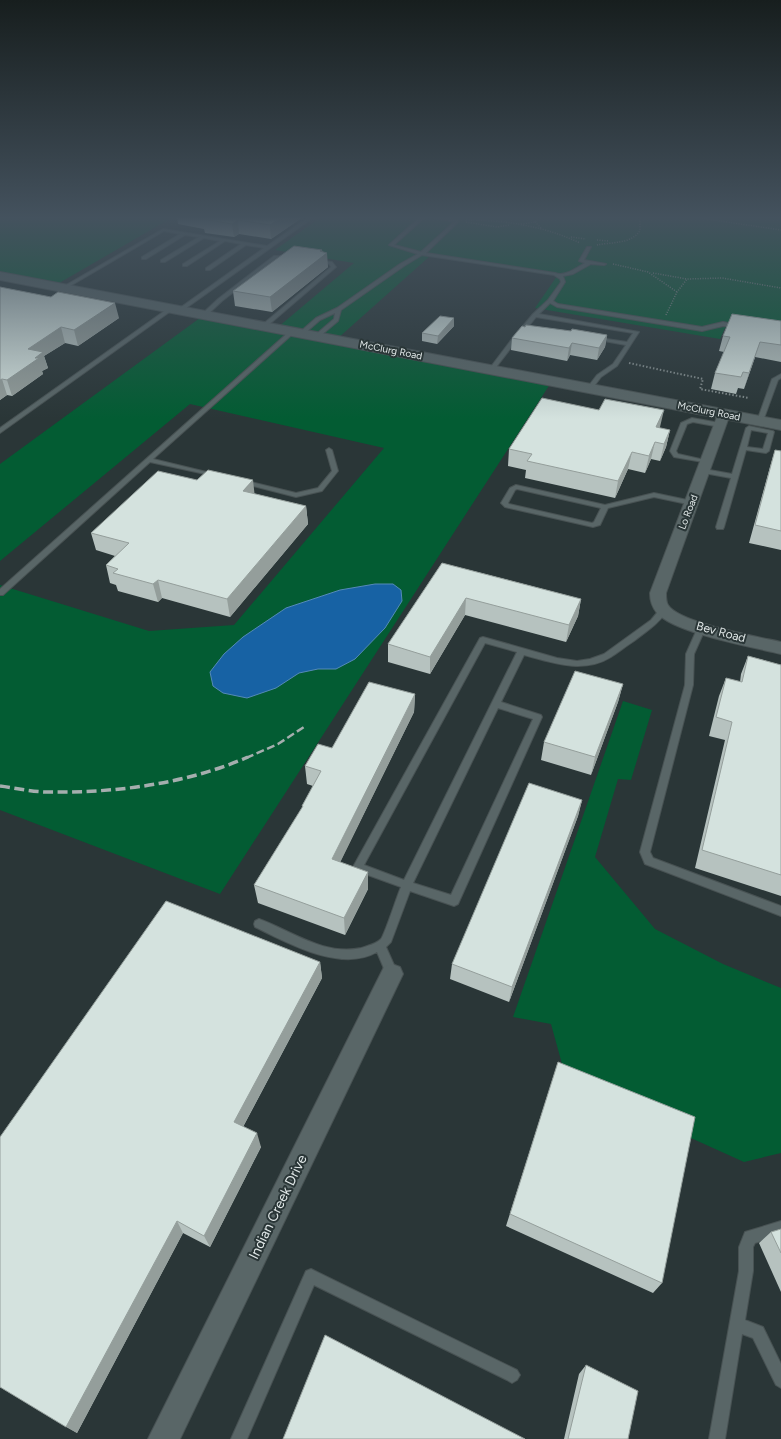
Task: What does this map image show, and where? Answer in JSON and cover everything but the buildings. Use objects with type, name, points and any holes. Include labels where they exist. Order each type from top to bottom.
[{"type":"street","name":"McClurg Road","points":[[44,284],[590,388],[722,420],[760,421],[781,425]]},
{"type":"street","name":"Lo Road","points":[[664,610],[658,601],[658,592],[722,420]]},
{"type":"street","name":"Bev Road","points":[[664,610],[677,620],[702,628],[781,648]]},
{"type":"street","name":"Indian Creek Drive","points":[[164,1439],[392,974]]},
{"type":"lane","points":[[64,288],[71,284]]},
{"type":"lane","points":[[0,431],[213,284]]},
{"type":"lane","points":[[204,314],[241,284]]},
{"type":"lane","points":[[264,326],[314,284]]},
{"type":"lane","points":[[0,593],[148,460],[298,332],[318,319],[339,309],[375,284]]},
{"type":"lane","points":[[492,369],[535,315],[550,301],[562,284]]},
{"type":"lane","points":[[550,301],[557,305],[702,329],[723,324],[745,326]]},
{"type":"lane","points":[[317,336],[336,320],[339,309]]},
{"type":"lane","points":[[535,315],[636,332],[618,361],[599,376],[590,388]]},
{"type":"lane","points":[[526,326],[533,327]]},
{"type":"lane","points":[[592,338],[629,344]]},
{"type":"lane","points":[[760,421],[775,379],[781,376]]},
{"type":"lane","points":[[722,420],[692,420],[684,422],[673,451],[676,456],[735,477]]},
{"type":"lane","points":[[720,527],[735,477],[743,448],[749,428],[771,432],[766,451],[743,448]]},
{"type":"lane","points":[[237,481],[296,495],[320,490],[335,471],[329,450]]},
{"type":"lane","points":[[148,460],[222,477]]},
{"type":"lane","points":[[605,507],[597,523],[593,525],[507,506],[504,503],[512,489],[516,487],[605,507],[654,495],[692,504]]},
{"type":"lane","points":[[496,704],[538,717],[454,901],[358,867],[483,640],[557,661],[577,664],[590,662],[607,656],[654,622],[664,610]]},
{"type":"lane","points":[[702,628],[690,654],[689,685],[645,852],[649,861],[781,911]]},
{"type":"lane","points":[[259,924],[313,948],[347,955],[374,950],[385,942],[407,885],[522,651]]},
{"type":"lane","points":[[380,946],[392,974]]},
{"type":"lane","points":[[717,1439],[746,1271],[746,1247],[750,1237],[781,1228]]},
{"type":"lane","points":[[239,1439],[311,1276],[512,1376]]},
{"type":"lane","points":[[736,1325],[758,1332],[781,1380]]},
{"type":"path","points":[[666,284],[678,292]]},
{"type":"path","points":[[662,322],[678,292],[684,284]]},
{"type":"path","points":[[758,284],[781,288]]},
{"type":"path","points":[[618,361],[703,379],[700,389],[749,398]]},
{"type":"green space","points":[[44,284],[57,284],[54,286]]},
{"type":"green space","points":[[329,284],[398,284],[337,339],[552,381],[220,894],[0,810],[0,585],[149,631],[234,625],[384,448],[190,404],[0,561],[0,464],[204,315],[277,328]],"holes":[[[375,584],[393,584],[336,669],[318,669],[299,673],[340,590]]]},
{"type":"green space","points":[[551,284],[781,284],[781,337],[725,328],[720,339],[535,308]]},
{"type":"green space","points":[[623,701],[652,710],[631,780],[618,779],[595,857],[655,929],[723,964],[781,988],[781,1153],[744,1162],[567,1082],[551,1024],[513,1017]]},
{"type":"water","points":[[375,584],[393,584],[401,590],[402,601],[385,628],[355,659],[336,669],[318,669],[299,673],[276,688],[247,698],[223,693],[213,686],[210,672],[224,654],[243,637],[286,608],[340,590]]},
{"type":"railway","points":[[246,758],[278,744],[304,727]]},
{"type":"railway","points":[[0,786],[30,791],[48,792],[99,791],[125,788],[150,785],[200,774],[248,757]]}]
